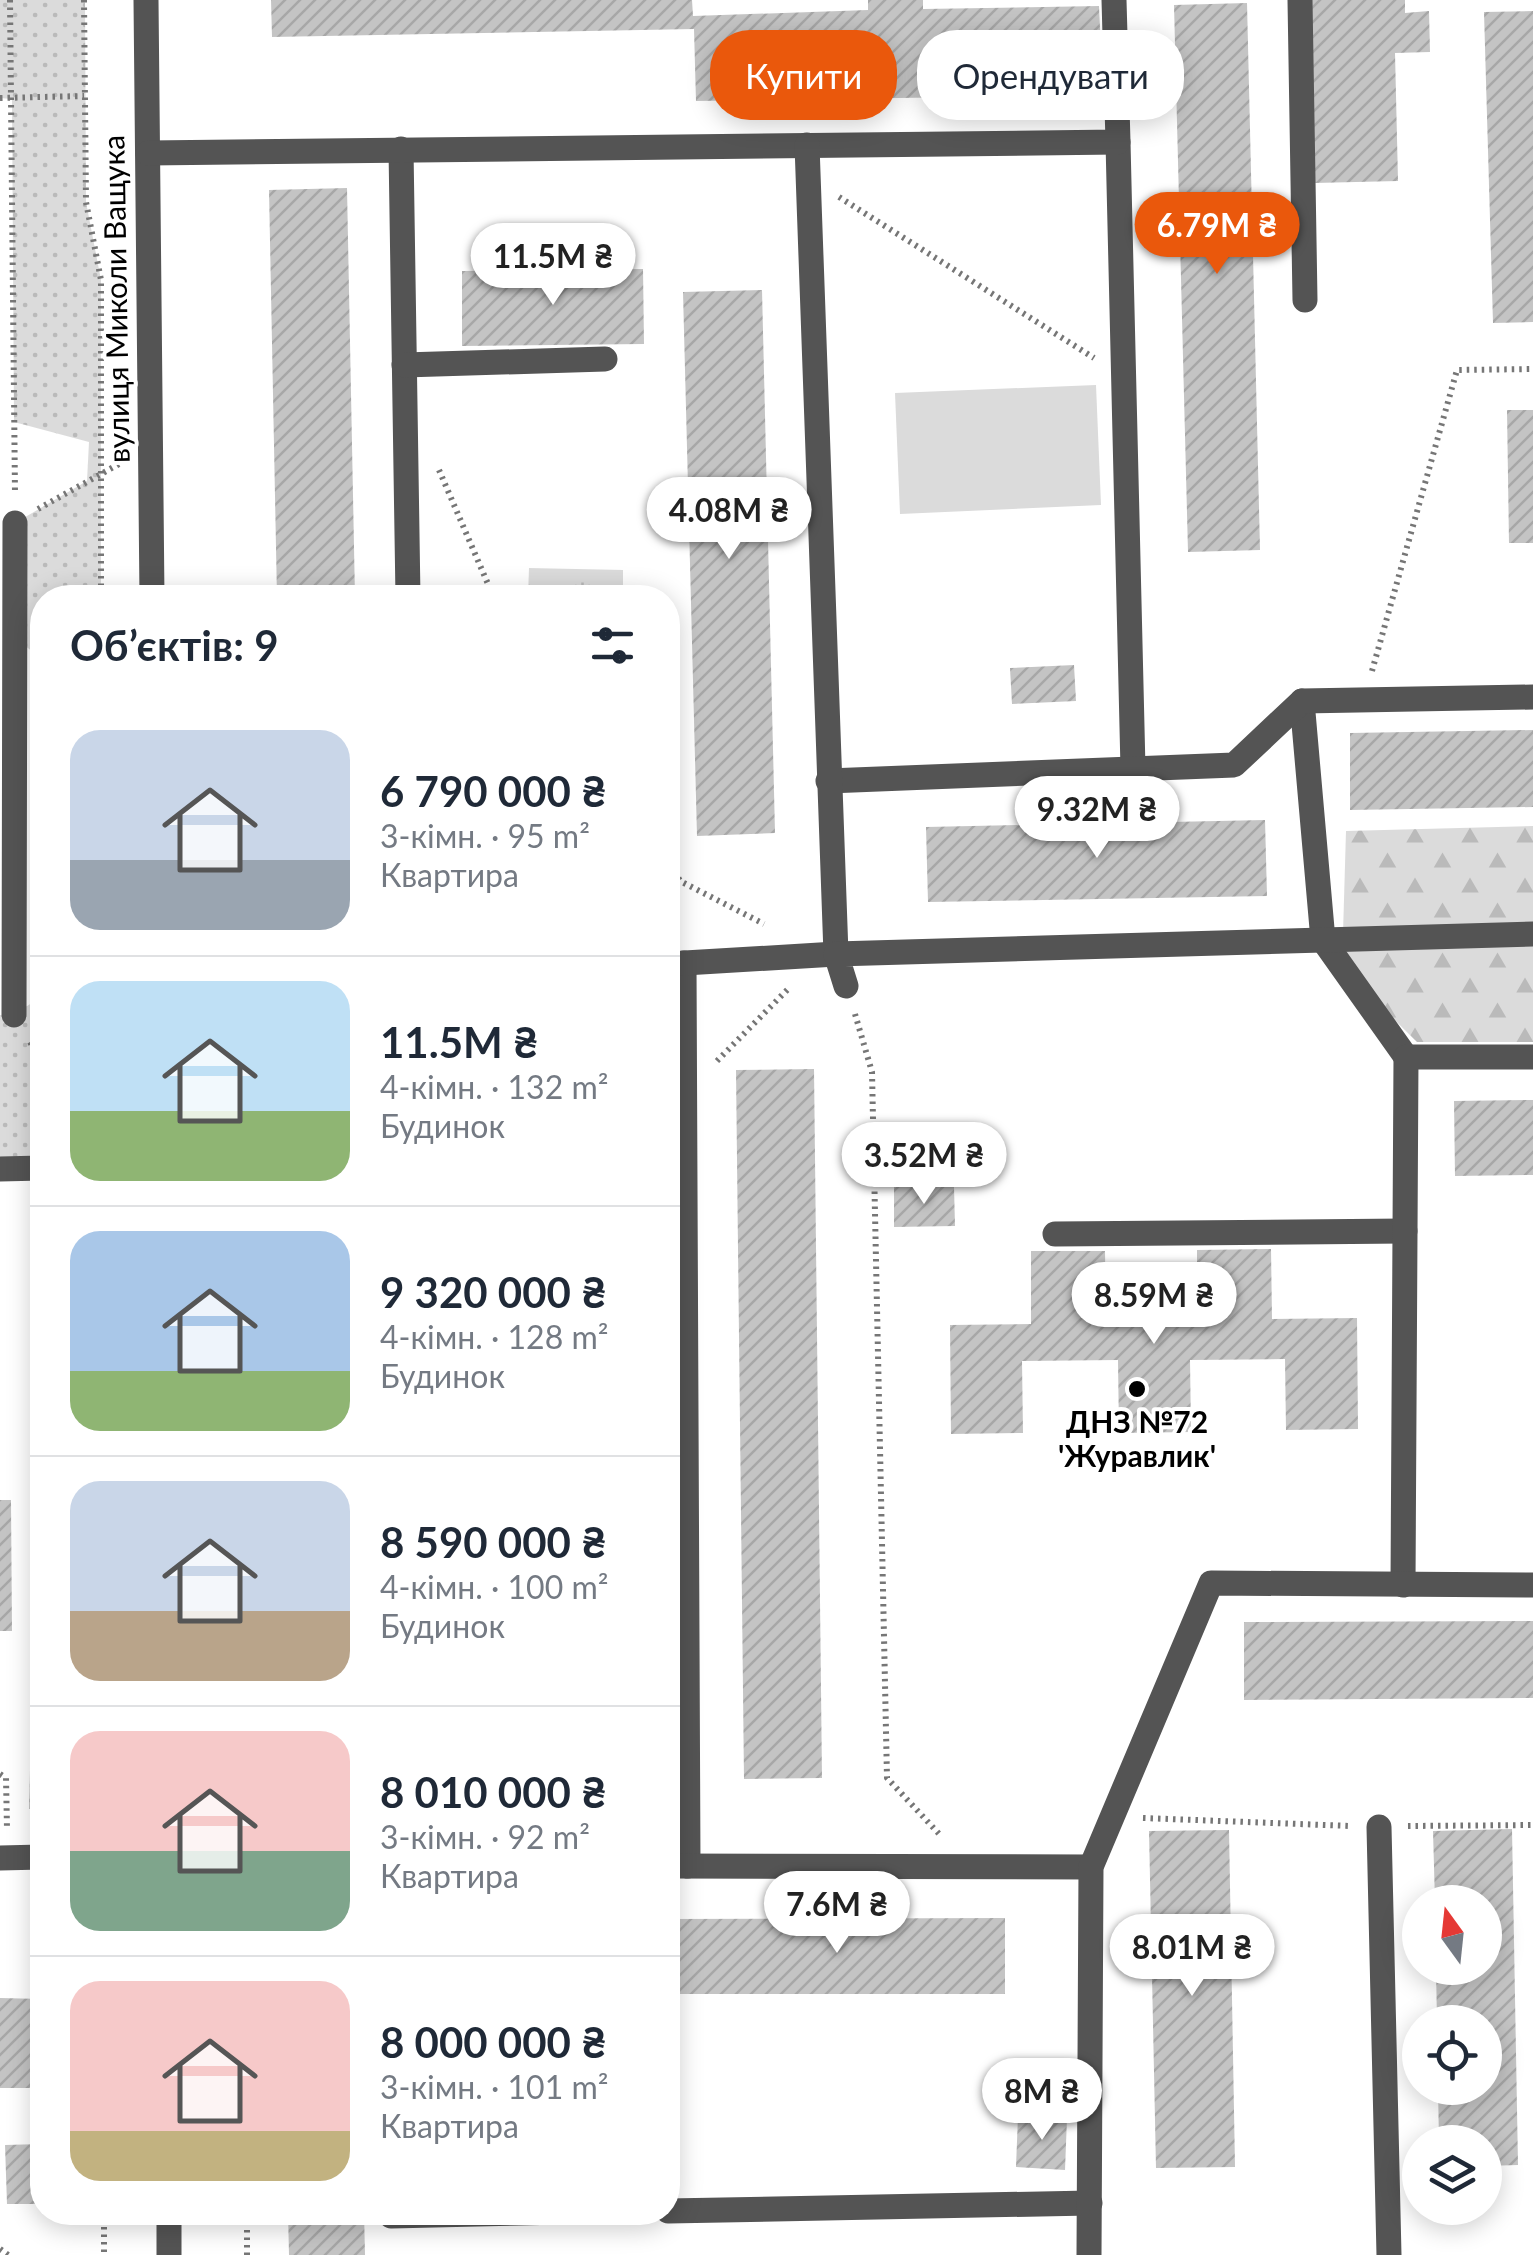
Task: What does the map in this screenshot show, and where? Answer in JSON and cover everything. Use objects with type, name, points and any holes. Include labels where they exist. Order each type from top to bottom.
[{"type":"street","name":"вулиця Миколи Ващука","points":[[146,0],[152,585]]},
{"type":"street","points":[[1114,0],[1133,770]]},
{"type":"street","points":[[1300,0],[1306,300]]},
{"type":"street","points":[[148,152],[1118,142]]},
{"type":"street","points":[[807,145],[828,782],[829,954],[846,986]]},
{"type":"street","points":[[402,150],[408,585]]},
{"type":"street","points":[[404,365],[605,360]]},
{"type":"street","points":[[14,1015],[15,523]]},
{"type":"street","points":[[828,782],[1234,765],[1302,701],[1533,698]]},
{"type":"street","points":[[1302,701],[1322,940],[1406,1058],[1403,1584]]},
{"type":"street","points":[[680,963],[829,954],[1533,934]]},
{"type":"street","points":[[680,1028],[684,1094],[680,1188]]},
{"type":"street","points":[[1406,1058],[1533,1057]]},
{"type":"street","points":[[0,1169],[30,1168]]},
{"type":"street","points":[[1054,1234],[1405,1231]]},
{"type":"street","points":[[1089,2255],[1091,1867],[1212,1583],[1533,1585]]},
{"type":"street","points":[[1378,1826],[1389,2255]]},
{"type":"street","points":[[4,1858],[30,1857]]},
{"type":"street","points":[[680,1866],[1091,1867]]},
{"type":"street","points":[[680,2210],[1090,2203]]},
{"type":"street","points":[[169,2225],[170,2255]]},
{"type":"path","points":[[10,0],[15,523],[150,446]]},
{"type":"path","points":[[84,0],[86,202],[101,280],[101,585]]},
{"type":"path","points":[[0,98],[84,96]]},
{"type":"path","points":[[808,177],[1124,377]]},
{"type":"path","points":[[1364,700],[1457,370],[1533,369]]},
{"type":"path","points":[[434,460],[488,585]]},
{"type":"path","points":[[0,476],[14,475]]},
{"type":"path","points":[[680,880],[775,930]]},
{"type":"path","points":[[684,1094],[829,954]]},
{"type":"path","points":[[846,986],[872,1072],[888,1778],[970,1867]]},
{"type":"path","points":[[0,1774],[6,1778],[4,1858]]},
{"type":"path","points":[[1112,1817],[1378,1826],[1533,1825]]},
{"type":"path","points":[[104,2225],[104,2255]]},
{"type":"path","points":[[247,2225],[247,2255]]},
{"type":"path","points":[[0,2249],[8,2255]]},
{"type":"green space","points":[[0,0],[85,0],[86,202],[101,280],[101,585],[30,585],[30,650],[15,638],[15,523],[87,481],[89,442],[14,422],[12,99],[0,98]]},
{"type":"green space","points":[[1096,385],[1101,505],[900,514],[895,393]]},
{"type":"green space","points":[[529,568],[623,570],[623,585],[528,585]]},
{"type":"green space","points":[[1533,826],[1533,1042],[1417,1042],[1342,968],[1346,831]]},
{"type":"green space","points":[[30,1004],[30,1168],[0,1169],[0,1015],[14,1015]]},
{"type":"building","points":[[271,0],[692,0],[693,16],[868,10],[868,0],[923,0],[923,9],[1099,6],[1100,30],[917,30],[917,98],[897,98],[897,30],[710,30],[710,101],[696,101],[694,29],[272,37]]},
{"type":"building","points":[[1310,0],[1405,0],[1405,13],[1429,11],[1430,52],[1395,53],[1398,181],[1314,183]]},
{"type":"building","points":[[1247,3],[1260,550],[1188,552],[1177,120],[1184,120],[1184,30],[1175,30],[1174,5]]},
{"type":"building","points":[[1533,11],[1533,322],[1493,323],[1484,12]]},
{"type":"building","points":[[347,188],[355,585],[277,585],[269,190]]},
{"type":"building","points":[[643,269],[644,344],[462,346],[462,271]]},
{"type":"building","points":[[762,290],[775,833],[697,836],[683,292]]},
{"type":"building","points":[[1507,410],[1533,410],[1533,543],[1509,543]]},
{"type":"building","points":[[1074,665],[1076,701],[1012,704],[1010,668]]},
{"type":"building","points":[[1533,730],[1533,807],[1350,810],[1350,733]]},
{"type":"building","points":[[1265,820],[1267,896],[928,902],[926,827]]},
{"type":"building","points":[[814,1069],[822,1778],[744,1779],[736,1070]]},
{"type":"building","points":[[1533,1100],[1533,1175],[1455,1176],[1454,1101]]},
{"type":"building","points":[[894,1187],[954,1187],[955,1226],[894,1227]]},
{"type":"building","points":[[1271,1249],[1272,1319],[1357,1318],[1358,1429],[1286,1430],[1285,1359],[1190,1360],[1191,1432],[1119,1433],[1118,1360],[1022,1361],[1023,1433],[951,1434],[950,1325],[1031,1324],[1031,1251],[1105,1251],[1106,1325],[1197,1323],[1197,1250]]},
{"type":"building","points":[[0,1500],[11,1500],[12,1631],[0,1631]]},
{"type":"building","points":[[1533,1621],[1533,1698],[1244,1700],[1244,1622]]},
{"type":"building","points":[[1512,1829],[1518,2165],[1502,2165],[1502,2125],[1439,2125],[1438,2105],[1502,2105],[1502,2005],[1437,2005],[1436,1985],[1502,1985],[1502,1885],[1435,1885],[1433,1831]]},
{"type":"building","points":[[1229,1830],[1235,2167],[1156,2168],[1149,1831]]},
{"type":"building","points":[[1005,1918],[1005,1994],[680,1994],[680,1919]]},
{"type":"building","points":[[0,1998],[30,1999],[30,2088],[0,2088]]},
{"type":"building","points":[[1018,2116],[1067,2118],[1065,2170],[1016,2167]]},
{"type":"building","points":[[30,2144],[30,2204],[7,2204],[5,2145]]},
{"type":"building","points":[[288,2225],[364,2225],[365,2255],[289,2255]]},
{"type":"place","name":"ДНЗ №72 'Журавлик'","points":[[1137,1389]]}]
